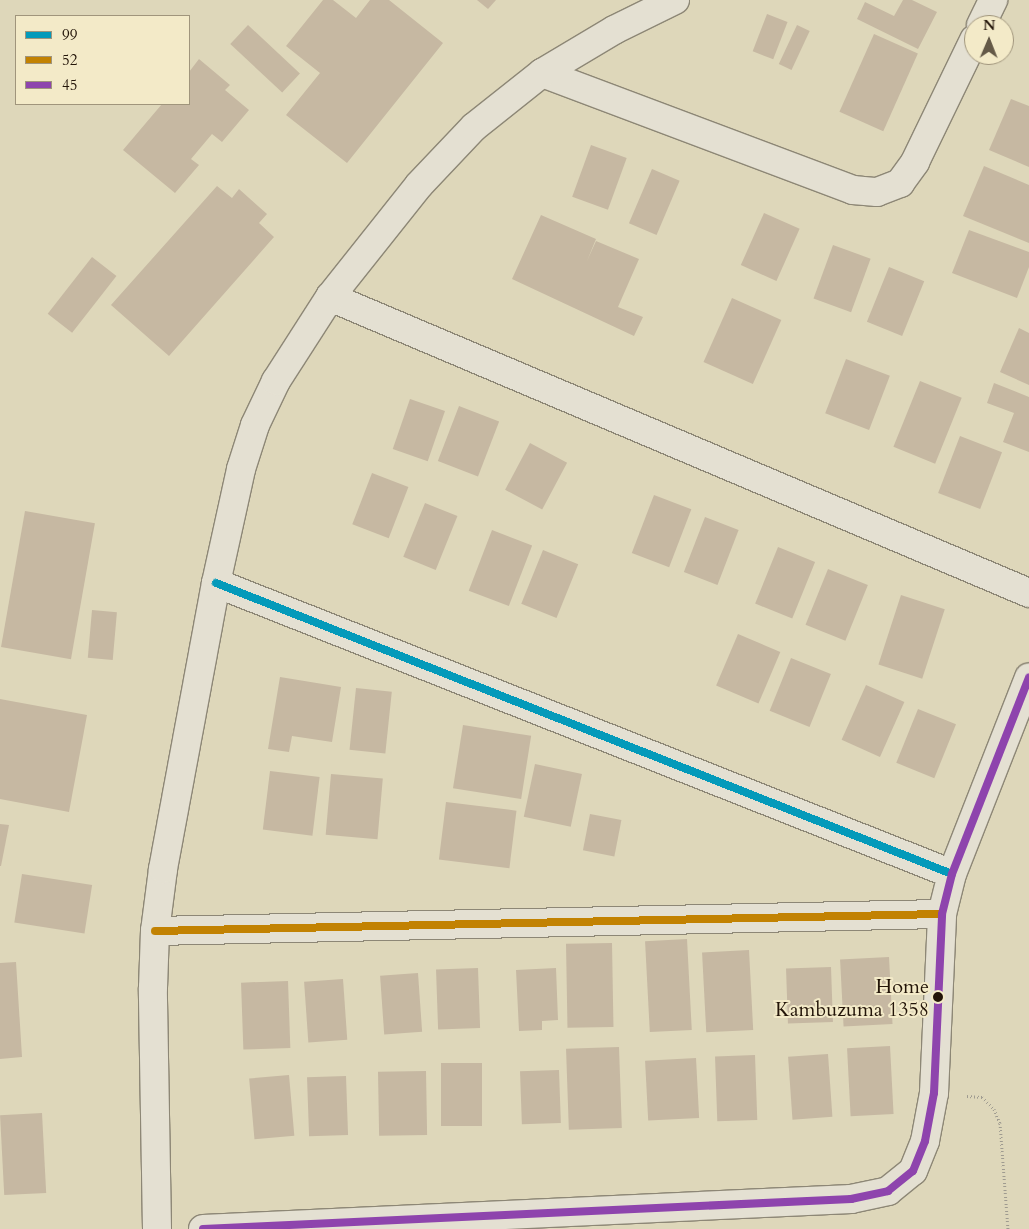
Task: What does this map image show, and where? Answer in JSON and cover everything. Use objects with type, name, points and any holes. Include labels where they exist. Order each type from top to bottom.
[{"type":"street","points":[[157,1229],[152,988],[155,931],[163,869],[216,583],[241,469],[255,425],[276,381],[330,297],[419,185],[474,127],[542,72],[614,30],[675,0]]},
{"type":"street","points":[[986,15],[993,0]]},
{"type":"street","points":[[542,72],[852,190],[877,192],[900,183],[915,162],[964,61]]},
{"type":"street","points":[[330,297],[1029,593]]},
{"type":"street","points":[[216,583],[952,874]]},
{"type":"street","points":[[203,1229],[851,1199],[888,1191],[913,1171],[926,1141],[934,1093],[942,914],[952,874],[1029,678]]},
{"type":"street","points":[[155,931],[942,914]]},
{"type":"path","points":[[934,1093],[982,1097],[994,1109],[1000,1123],[1008,1229]]},
{"type":"building","points":[[323,0],[333,0],[356,18],[370,0],[389,0],[443,43],[347,163],[286,115],[320,73],[286,46]]},
{"type":"building","points":[[477,0],[496,0],[488,9]]},
{"type":"building","points":[[903,0],[912,0],[937,12],[918,49],[857,19],[865,2],[894,16]]},
{"type":"building","points":[[767,14],[788,22],[773,59],[753,51]]},
{"type":"building","points":[[248,25],[300,73],[282,92],[230,44]]},
{"type":"building","points":[[797,25],[810,31],[792,70],[779,64]]},
{"type":"building","points":[[874,34],[918,54],[883,131],[839,112]]},
{"type":"building","points":[[199,59],[230,85],[225,90],[249,110],[222,142],[212,134],[191,159],[199,165],[175,193],[123,150],[161,105],[190,105],[190,71]]},
{"type":"building","points":[[1011,99],[1029,106],[1029,167],[989,150]]},
{"type":"building","points":[[591,145],[627,158],[608,210],[572,197]]},
{"type":"building","points":[[984,166],[1029,185],[1029,243],[963,216]]},
{"type":"building","points":[[652,169],[680,181],[657,235],[629,223]]},
{"type":"building","points":[[217,186],[232,198],[239,189],[267,214],[259,223],[274,237],[169,356],[111,305]]},
{"type":"building","points":[[764,213],[800,229],[776,281],[741,265]]},
{"type":"building","points":[[541,215],[596,239],[587,261],[596,241],[639,259],[618,307],[643,317],[634,336],[512,279]]},
{"type":"building","points":[[969,230],[1029,252],[1029,267],[1017,298],[952,273]]},
{"type":"building","points":[[833,245],[871,259],[851,312],[814,299]]},
{"type":"building","points":[[92,257],[116,276],[72,333],[48,314]]},
{"type":"building","points":[[889,267],[924,281],[902,336],[867,322]]},
{"type":"building","points":[[732,298],[781,320],[753,384],[704,362]]},
{"type":"building","points":[[1019,328],[1029,333],[1029,385],[1000,372]]},
{"type":"building","points":[[846,359],[890,376],[869,430],[825,413]]},
{"type":"building","points":[[920,381],[962,398],[935,464],[893,447]]},
{"type":"building","points":[[994,383],[1029,397],[1029,452],[1003,442],[1014,413],[987,403]]},
{"type":"building","points":[[410,399],[445,411],[428,461],[393,449]]},
{"type":"building","points":[[459,406],[499,421],[478,476],[438,461]]},
{"type":"building","points":[[960,436],[1002,452],[980,509],[938,493]]},
{"type":"building","points":[[530,443],[567,463],[542,510],[505,490]]},
{"type":"building","points":[[372,473],[408,487],[389,538],[352,524]]},
{"type":"building","points":[[654,495],[691,509],[669,567],[632,553]]},
{"type":"building","points":[[425,503],[457,516],[436,570],[403,557]]},
{"type":"building","points":[[25,511],[95,523],[71,659],[1,647]]},
{"type":"building","points":[[705,517],[739,530],[717,585],[684,572]]},
{"type":"building","points":[[492,530],[532,545],[509,606],[469,591]]},
{"type":"building","points":[[778,547],[815,562],[792,619],[755,604]]},
{"type":"building","points":[[543,550],[578,564],[557,618],[521,604]]},
{"type":"building","points":[[828,569],[868,585],[845,641],[806,625]]},
{"type":"building","points":[[901,595],[945,609],[922,679],[878,664]]},
{"type":"building","points":[[92,610],[117,612],[113,660],[88,658]]},
{"type":"building","points":[[738,634],[780,652],[758,704],[716,686]]},
{"type":"building","points":[[791,658],[831,674],[810,727],[770,711]]},
{"type":"building","points":[[280,677],[341,687],[332,742],[292,736],[289,752],[268,749]]},
{"type":"building","points":[[866,685],[904,702],[880,757],[842,740]]},
{"type":"building","points":[[356,688],[392,692],[385,753],[350,750]]},
{"type":"building","points":[[0,699],[87,715],[69,812],[0,799]]},
{"type":"building","points":[[918,709],[956,724],[934,778],[896,763]]},
{"type":"building","points":[[463,725],[531,736],[521,799],[453,788]]},
{"type":"building","points":[[535,764],[582,774],[571,827],[524,817]]},
{"type":"building","points":[[270,771],[320,777],[312,836],[263,830]]},
{"type":"building","points":[[331,774],[383,779],[377,839],[326,835]]},
{"type":"building","points":[[446,802],[516,811],[509,868],[439,860]]},
{"type":"building","points":[[590,814],[621,820],[614,856],[583,850]]},
{"type":"building","points":[[0,824],[9,825],[1,866],[0,866]]},
{"type":"building","points":[[22,874],[92,885],[84,934],[14,922]]},
{"type":"building","points":[[687,939],[692,1030],[650,1032],[645,941]]},
{"type":"building","points":[[612,943],[613,1027],[567,1028],[566,944]]},
{"type":"building","points":[[749,950],[753,1030],[706,1032],[702,952]]},
{"type":"building","points":[[889,957],[893,1024],[844,1026],[840,960]]},
{"type":"building","points":[[16,962],[22,1057],[0,1059],[0,963]]},
{"type":"building","points":[[831,967],[833,1022],[788,1024],[786,969]]},
{"type":"building","points":[[478,968],[480,1028],[438,1029],[436,969]]},
{"type":"building","points":[[556,968],[558,1020],[542,1021],[542,1030],[519,1031],[516,970]]},
{"type":"building","points":[[418,973],[422,1032],[384,1035],[380,976]]},
{"type":"building","points":[[343,979],[347,1040],[308,1043],[304,982]]},
{"type":"building","points":[[288,981],[290,1048],[243,1050],[241,983]]},
{"type":"building","points":[[890,1046],[894,1114],[851,1116],[847,1048]]},
{"type":"building","points":[[619,1047],[622,1128],[569,1130],[566,1049]]},
{"type":"building","points":[[828,1054],[832,1117],[792,1120],[788,1057]]},
{"type":"building","points":[[755,1055],[757,1120],[717,1121],[715,1056]]},
{"type":"building","points":[[696,1058],[699,1118],[648,1121],[645,1061]]},
{"type":"building","points":[[441,1063],[482,1063],[482,1126],[441,1126]]},
{"type":"building","points":[[559,1070],[561,1123],[522,1124],[520,1071]]},
{"type":"building","points":[[426,1071],[427,1135],[379,1136],[378,1072]]},
{"type":"building","points":[[289,1075],[294,1136],[254,1139],[249,1078]]},
{"type":"building","points":[[346,1076],[348,1135],[309,1136],[307,1077]]},
{"type":"building","points":[[42,1113],[46,1193],[4,1195],[0,1115]]},
{"type":"transit line","name":"99","points":[[216,583],[952,874]]},
{"type":"transit line","name":"45","points":[[203,1229],[851,1199],[888,1191],[913,1171],[925,1141],[934,1093],[942,914],[952,874],[1029,678]]},
{"type":"transit line","name":"52","points":[[155,931],[942,914]]},
{"type":"place","name":"Home Kambuzuma 1358","points":[[938,997]]}]
